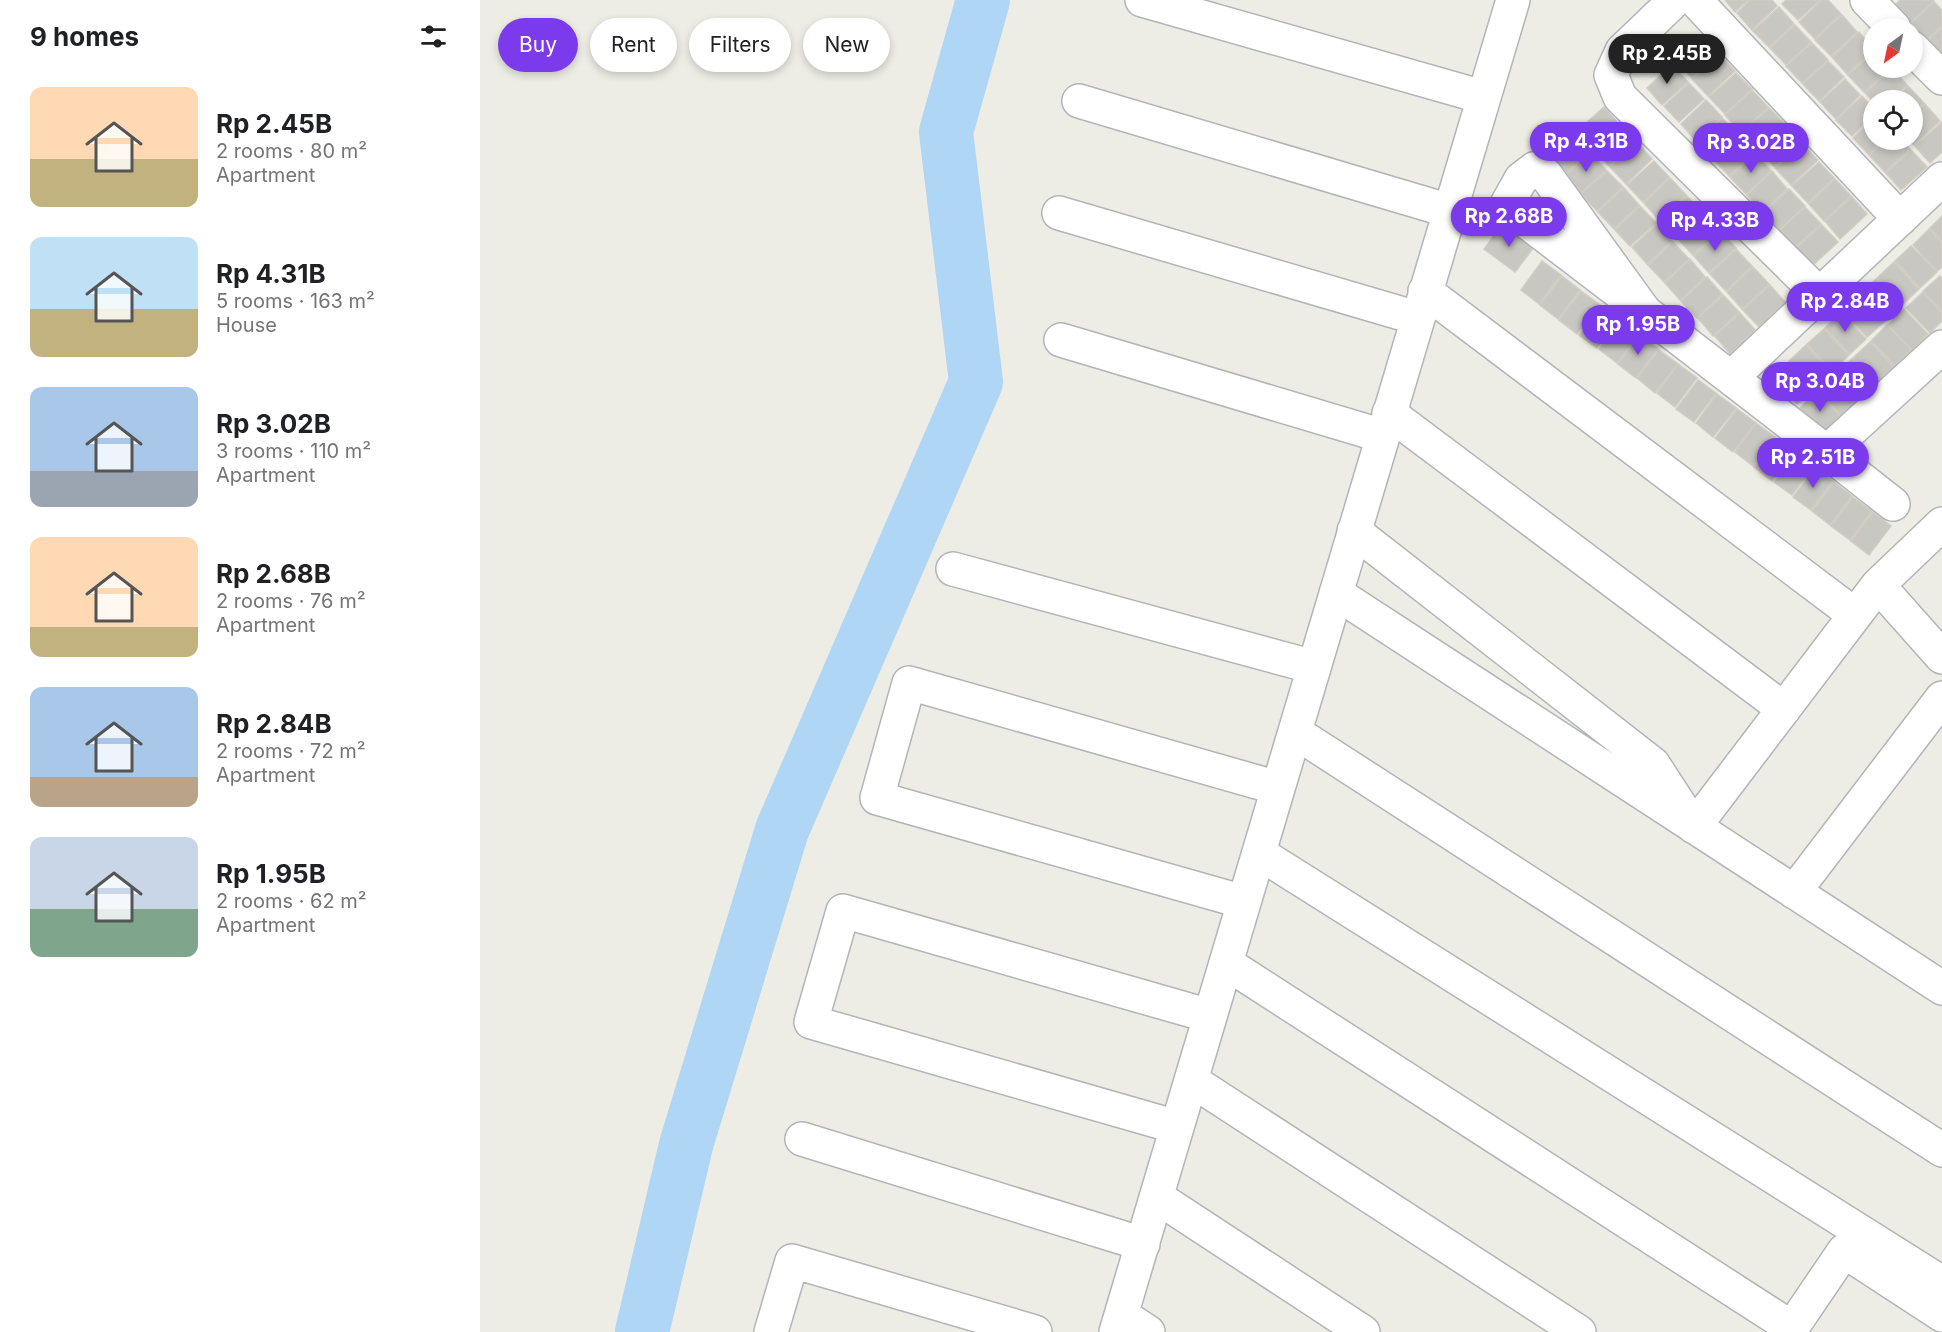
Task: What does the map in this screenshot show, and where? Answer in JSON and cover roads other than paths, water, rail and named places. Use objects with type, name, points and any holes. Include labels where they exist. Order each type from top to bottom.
[{"type":"street","points":[[1142,0],[1484,97]]},
{"type":"street","points":[[1129,1326],[1143,1244],[1513,0]]},
{"type":"street","points":[[1675,0],[1622,51],[1611,75],[1620,97],[1820,295]]},
{"type":"street","points":[[1695,0],[1900,219]]},
{"type":"street","points":[[1867,0],[1884,18]]},
{"type":"street","points":[[1923,59],[1942,78]]},
{"type":"street","points":[[1078,101],[1450,211]]},
{"type":"street","points":[[1732,377],[1942,179]]},
{"type":"street","points":[[1059,213],[1421,305],[1855,615]]},
{"type":"street","points":[[1645,312],[1732,377],[1893,504]]},
{"type":"street","points":[[1061,340],[1386,424],[1784,709]]},
{"type":"street","points":[[1827,452],[1942,347]]},
{"type":"street","points":[[1695,827],[1878,585],[1942,524]]},
{"type":"street","points":[[1354,531],[1653,764],[1695,827]]},
{"type":"street","points":[[953,569],[1314,667]]},
{"type":"street","points":[[1878,585],[1942,657]]},
{"type":"street","points":[[1336,593],[1942,988]]},
{"type":"street","points":[[1244,902],[877,798],[909,683],[1278,788]]},
{"type":"street","points":[[1794,892],[1942,698]]},
{"type":"street","points":[[1295,732],[1942,1150]]},
{"type":"street","points":[[1259,853],[1940,1300]]},
{"type":"street","points":[[1177,1127],[811,1022],[843,911],[1210,1016]]},
{"type":"street","points":[[1226,963],[1791,1330],[1844,1251],[1940,1300]]},
{"type":"street","points":[[1191,1080],[1579,1332]]},
{"type":"street","points":[[802,1139],[1143,1244]]},
{"type":"street","points":[[1157,1197],[1363,1332]]},
{"type":"street","points":[[771,1332],[792,1261],[1035,1332]]},
{"type":"waterway","points":[[642,1332],[686,1145],[782,830],[976,382],[946,132],[983,0]]}]
